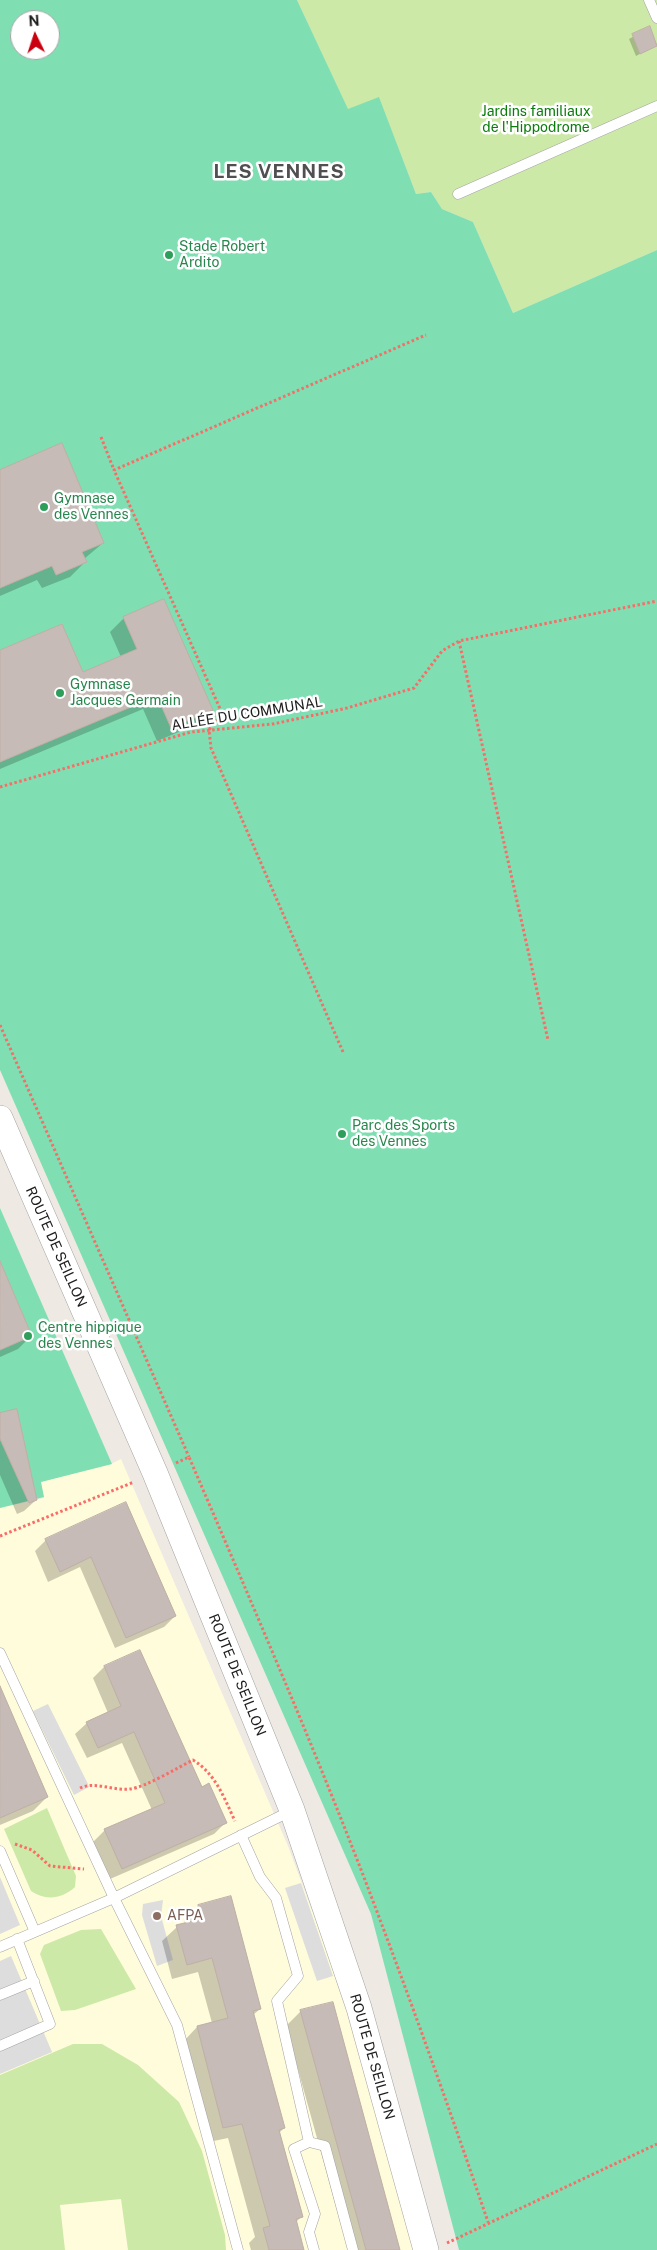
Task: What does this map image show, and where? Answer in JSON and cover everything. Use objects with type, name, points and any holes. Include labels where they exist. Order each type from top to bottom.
[{"type":"street","name":"ROUTE DE SEILLON","points":[[0,1118],[155,1473],[292,1810],[359,2008],[432,2248]]},
{"type":"lane","points":[[649,0],[657,18]]},
{"type":"lane","points":[[458,194],[657,106]]},
{"type":"lane","points":[[0,1653],[114,1898],[177,2025],[238,2250]]},
{"type":"lane","points":[[0,1947],[114,1898],[292,1810]]},
{"type":"lane","points":[[241,1835],[260,1877],[276,1898],[298,1976],[277,2001],[309,2142]]},
{"type":"lane","points":[[0,1851],[34,1932]]},
{"type":"lane","points":[[0,2046],[50,2024],[17,1939]]},
{"type":"lane","points":[[0,1995],[34,1980]]},
{"type":"lane","points":[[314,2250],[308,2232],[315,2214],[294,2149],[309,2142],[325,2146],[353,2250]]},
{"type":"path","points":[[114,470],[426,335]]},
{"type":"path","points":[[100,437],[221,710],[209,730],[211,748],[343,1052]]},
{"type":"path","name":"ALLÉE DU COMMUNAL","points":[[0,787],[191,732],[273,724],[347,708],[414,688],[442,651],[459,641],[657,601]]},
{"type":"path","points":[[459,641],[548,1040]]},
{"type":"path","points":[[0,1025],[189,1457],[299,1715],[365,1880],[437,2074],[488,2222]]},
{"type":"path","points":[[0,1536],[155,1473],[189,1457]]},
{"type":"path","points":[[66,1795],[88,1784],[106,1788],[130,1789],[193,1760],[206,1768],[220,1788],[241,1835]]},
{"type":"path","points":[[8,1841],[32,1850],[50,1866],[101,1870]]},
{"type":"path","points":[[432,2248],[657,2144]]},
{"type":"shaded area","name":"AFPA","points":[[121,1459],[288,1846],[340,1986],[415,2250],[0,2250],[0,1508],[44,1498],[40,1482],[111,1464]]},
{"type":"shaded area","points":[[48,1704],[89,1787],[74,1795],[33,1711]]},
{"type":"shaded area","points":[[0,1877],[20,1925],[0,1934]]},
{"type":"shaded area","points":[[301,1883],[333,1976],[317,1981],[285,1888]]},
{"type":"shaded area","points":[[163,1900],[161,1916],[173,1960],[157,1966],[142,1915],[143,1904]]},
{"type":"shaded area","points":[[11,1956],[52,2052],[0,2074],[0,1961]]},
{"type":"green space","name":"Parc des Sports des Vennes","points":[[0,0],[297,0],[348,109],[379,97],[416,194],[431,192],[442,209],[473,222],[513,313],[657,250],[657,2250],[459,2250],[371,1914],[0,1070]]},
{"type":"green space","name":"Jardins familiaux de l'Hippodrome","points":[[297,0],[657,0],[657,250],[513,313],[473,222],[442,209],[431,192],[416,194],[379,98],[348,110]]},
{"type":"green space","name":"Centre hippique des Vennes","points":[[0,1208],[112,1464],[41,1482],[44,1497],[0,1508]]},
{"type":"green space","points":[[47,1808],[76,1876],[75,1887],[65,1894],[53,1897],[42,1896],[31,1891],[4,1829]]},
{"type":"green space","points":[[101,1929],[136,1989],[75,2010],[61,2011],[40,1954],[44,1945],[81,1930]]},
{"type":"green space","points":[[73,2044],[102,2044],[138,2065],[179,2102],[202,2151],[225,2235],[226,2250],[128,2250],[121,2199],[60,2205],[65,2250],[0,2250],[0,2075]]},
{"type":"building","points":[[650,26],[657,46],[640,54],[632,34]]},
{"type":"building","name":"Gymnase des Vennes","points":[[62,443],[104,543],[82,552],[87,562],[56,575],[52,566],[0,588],[0,470]]},
{"type":"building","points":[[164,599],[213,710],[171,728],[157,696],[0,762],[0,650],[62,624],[83,672],[137,649],[123,617]]},
{"type":"building","points":[[0,1261],[32,1336],[0,1350]]},
{"type":"building","points":[[17,1409],[37,1500],[29,1503],[0,1439],[0,1413]]},
{"type":"building","points":[[126,1502],[176,1616],[126,1638],[91,1557],[60,1572],[45,1539]]},
{"type":"building","points":[[140,1650],[202,1787],[209,1783],[227,1823],[122,1869],[104,1829],[165,1803],[134,1732],[98,1748],[86,1722],[121,1706],[104,1666]]},
{"type":"building","points":[[0,1686],[48,1797],[0,1818]]},
{"type":"building","points":[[231,1896],[261,2009],[253,2011],[285,2128],[279,2130],[303,2217],[296,2219],[304,2250],[269,2250],[263,2228],[270,2226],[242,2124],[223,2128],[197,2026],[228,2018],[212,1958],[187,1965],[176,1925],[201,1919],[198,1905]]},
{"type":"building","points":[[333,2002],[400,2250],[366,2250],[300,2010]]},
{"type":"place","name":"Stade Robert Ardito","points":[[169,255]]},
{"type":"place","name":"Gymnase des Vennes","points":[[44,507]]},
{"type":"place","name":"Gymnase Jacques Germain","points":[[60,693]]},
{"type":"place","name":"Parc des Sports des Vennes","points":[[342,1134]]},
{"type":"place","name":"Centre hippique des Vennes","points":[[28,1336]]},
{"type":"place","name":"AFPA","points":[[157,1916]]},
{"type":"district","name":"LES VENNES","points":[[279,172]]}]
